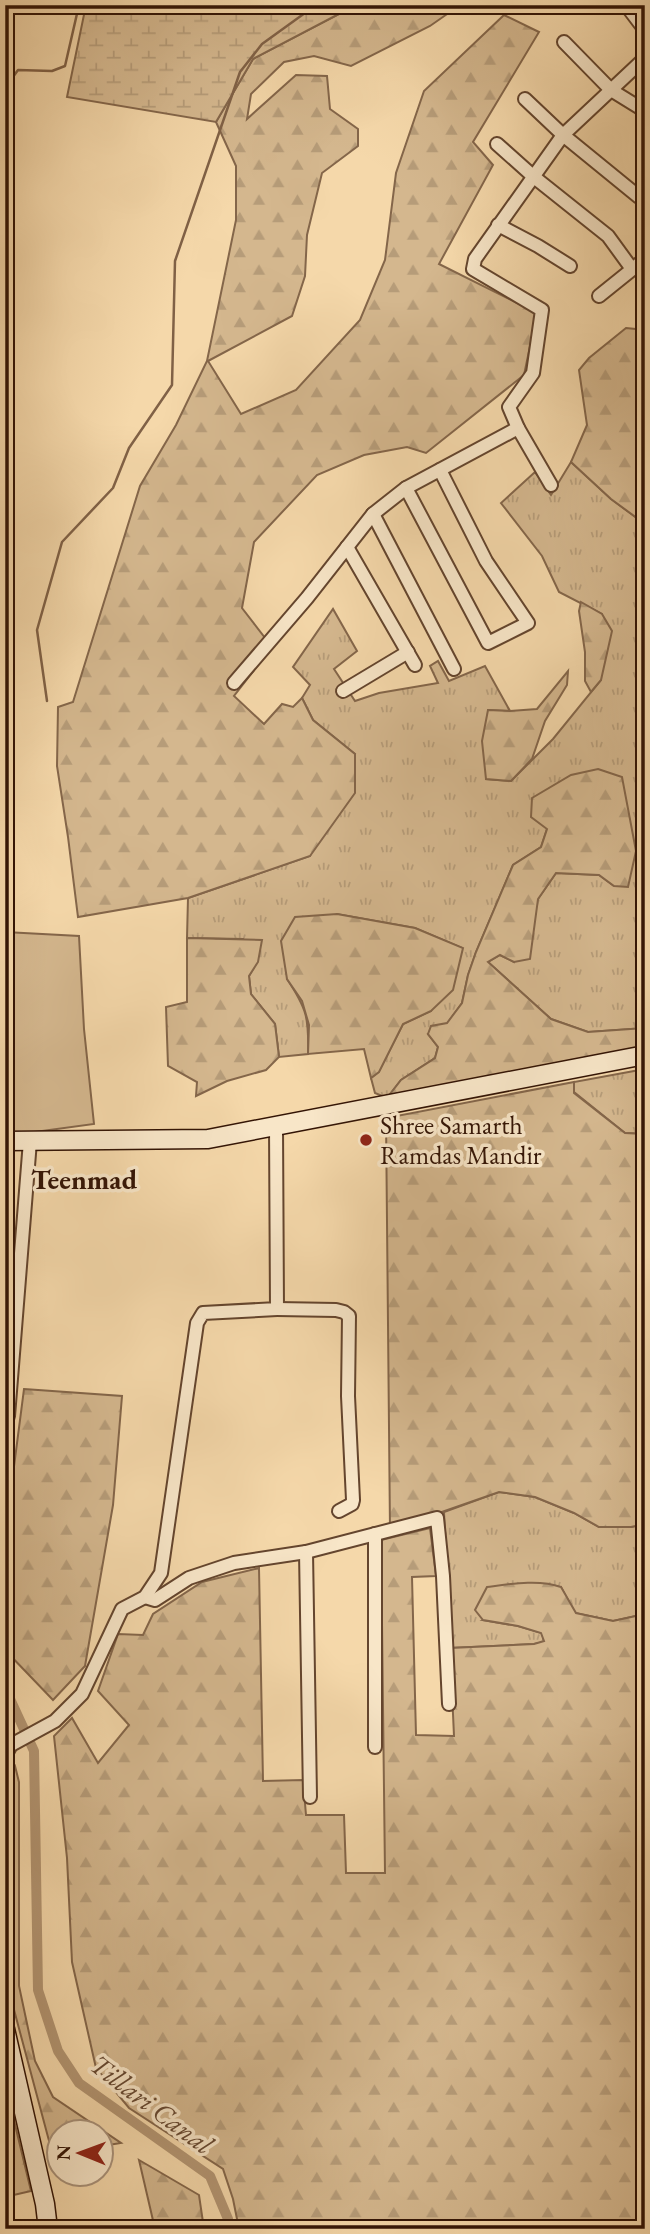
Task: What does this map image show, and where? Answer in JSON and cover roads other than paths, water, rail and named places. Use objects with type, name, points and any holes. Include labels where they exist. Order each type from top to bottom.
[{"type":"street","points":[[626,5],[645,30]]},
{"type":"street","points":[[564,42],[611,90],[645,111]]},
{"type":"street","points":[[551,485],[509,407],[533,373],[542,310],[473,269],[475,259],[564,135],[645,58]]},
{"type":"street","points":[[525,99],[639,197]]},
{"type":"street","points":[[497,144],[608,236],[632,269]]},
{"type":"street","points":[[498,225],[570,266]]},
{"type":"street","points":[[599,296],[645,259]]},
{"type":"street","points":[[234,683],[373,514],[406,488],[518,428]]},
{"type":"street","points":[[406,488],[488,643],[528,623],[486,561],[440,470]]},
{"type":"street","points":[[373,514],[454,669]]},
{"type":"street","points":[[347,547],[415,665]]},
{"type":"street","points":[[343,691],[408,652]]},
{"type":"street","points":[[5,1142],[208,1139],[645,1055]]},
{"type":"street","points":[[276,1126],[277,1309]]},
{"type":"street","points":[[8,1416],[30,1141]]},
{"type":"street","points":[[5,1756],[11,1745],[55,1721],[82,1694],[122,1609],[145,1597],[161,1573],[197,1323],[203,1313],[277,1309],[337,1310],[349,1316],[348,1396],[353,1500],[352,1504],[339,1511]]},
{"type":"street","points":[[145,1597],[155,1600],[189,1578],[234,1563],[306,1552],[437,1518],[443,1576],[449,1704]]},
{"type":"street","points":[[375,1534],[375,1747]]},
{"type":"street","points":[[306,1552],[310,1797]]},
{"type":"street","points":[[5,2029],[45,2204],[48,2229]]},
{"type":"waterway","points":[[5,88],[18,70],[52,71],[65,66],[79,5]]},
{"type":"waterway","points":[[47,701],[37,630],[62,542],[113,488],[129,448],[172,385],[175,261],[240,72],[262,44],[316,5]]},
{"type":"waterway","name":"Tillari Canal","points":[[5,1688],[34,1751],[38,1990],[58,2051],[79,2083],[210,2176],[228,2219],[229,2229]]},
{"type":"place","name":"Shree Samarth Ramdas Mandir","points":[[366,1140]]},
{"type":"district","name":"Teenmad","points":[[84,1179]]}]
